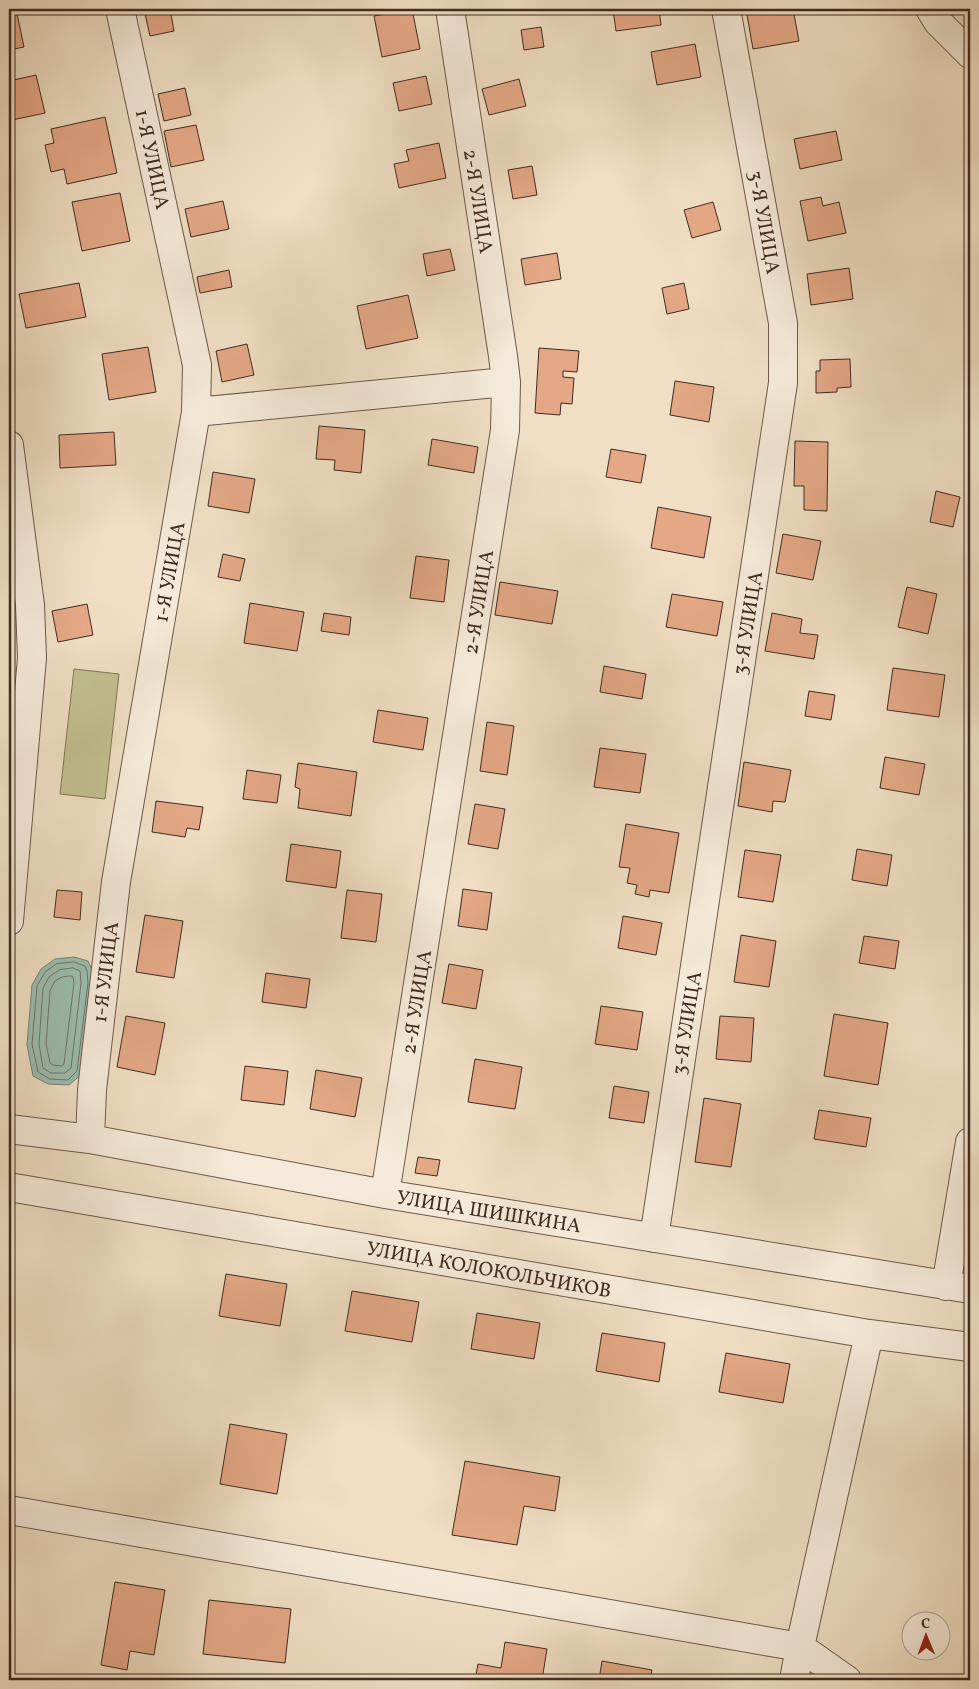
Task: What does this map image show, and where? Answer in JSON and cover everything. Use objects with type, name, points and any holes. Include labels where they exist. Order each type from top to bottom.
[{"type":"street","name":"1-Я УЛИЦА","points":[[90,1139],[92,1090],[116,882],[196,412],[197,365],[120,9]]},
{"type":"street","name":"2-Я УЛИЦА","points":[[386,1194],[505,430],[506,382],[450,9]]},
{"type":"street","name":"3-Я УЛИЦА","points":[[654,1238],[783,383],[783,323],[726,9]]},
{"type":"street","points":[[930,9],[938,22],[970,54]]},
{"type":"street","points":[[196,412],[506,382]]},
{"type":"street","points":[[9,445],[30,605],[32,658],[9,922]]},
{"type":"street","name":"УЛИЦА ШИШКИНА","points":[[9,1130],[90,1139],[386,1194],[958,1288]]},
{"type":"street","points":[[958,1288],[970,1142]]},
{"type":"street","name":"УЛИЦА КОЛОКОЛЬЧИКОВ","points":[[9,1187],[868,1334],[970,1348]]},
{"type":"street","points":[[794,1680],[868,1334]]},
{"type":"street","points":[[9,1510],[800,1647],[847,1680]]},
{"type":"shaded area","points":[[74,669],[119,674],[105,799],[60,794]]},
{"type":"water","points":[[74,957],[88,961],[92,970],[82,1074],[69,1085],[48,1084],[33,1076],[27,1045],[32,985],[41,969],[55,959]]},
{"type":"building","points":[[9,9],[16,9],[24,47],[9,50]]},
{"type":"building","points":[[144,9],[170,9],[174,31],[150,36]]},
{"type":"building","points":[[412,9],[420,49],[382,57],[374,16]]},
{"type":"building","points":[[613,9],[659,9],[661,25],[616,31]]},
{"type":"building","points":[[746,9],[793,9],[799,41],[753,49]]},
{"type":"building","points":[[541,27],[544,47],[524,50],[521,30]]},
{"type":"building","points":[[695,44],[701,77],[657,85],[651,52]]},
{"type":"building","points":[[36,75],[45,113],[12,120],[9,107],[9,81]]},
{"type":"building","points":[[426,76],[432,104],[399,111],[393,83]]},
{"type":"building","points":[[519,79],[526,106],[489,115],[482,89]]},
{"type":"building","points":[[185,88],[191,115],[164,121],[158,94]]},
{"type":"building","points":[[105,117],[117,173],[67,184],[64,169],[51,172],[45,145],[54,143],[51,129]]},
{"type":"building","points":[[196,125],[204,160],[171,167],[164,131]]},
{"type":"building","points":[[836,131],[842,160],[800,169],[794,139]]},
{"type":"building","points":[[439,143],[446,178],[399,188],[394,164],[409,161],[406,150]]},
{"type":"building","points":[[532,166],[537,195],[513,199],[508,170]]},
{"type":"building","points":[[120,193],[130,241],[82,251],[72,202]]},
{"type":"building","points":[[821,197],[823,206],[839,202],[846,233],[808,241],[800,201]]},
{"type":"building","points":[[223,201],[229,229],[191,237],[185,209]]},
{"type":"building","points":[[713,202],[721,230],[692,238],[684,210]]},
{"type":"building","points":[[450,249],[455,270],[427,276],[423,254]]},
{"type":"building","points":[[557,253],[561,279],[525,285],[521,259]]},
{"type":"building","points":[[849,268],[853,299],[811,305],[807,274]]},
{"type":"building","points":[[229,270],[232,287],[200,293],[197,277]]},
{"type":"building","points":[[79,283],[86,317],[26,328],[19,294]]},
{"type":"building","points":[[684,283],[689,309],[667,314],[662,288]]},
{"type":"building","points":[[408,295],[418,338],[366,349],[357,306]]},
{"type":"building","points":[[247,344],[254,375],[222,382],[216,351]]},
{"type":"building","points":[[148,347],[156,392],[109,400],[102,354]]},
{"type":"building","points":[[539,348],[579,351],[577,372],[563,371],[563,377],[574,378],[572,404],[561,403],[560,415],[535,413]]},
{"type":"building","points":[[850,359],[851,387],[837,388],[837,392],[816,393],[816,371],[820,371],[820,360]]},
{"type":"building","points":[[675,381],[714,387],[709,422],[670,415]]},
{"type":"building","points":[[319,426],[365,430],[361,473],[334,470],[335,460],[316,459]]},
{"type":"building","points":[[114,432],[116,465],[60,468],[59,435]]},
{"type":"building","points":[[432,439],[478,447],[474,473],[428,465]]},
{"type":"building","points":[[795,441],[828,442],[827,511],[804,510],[804,486],[794,486]]},
{"type":"building","points":[[611,449],[646,455],[641,483],[606,477]]},
{"type":"building","points":[[213,472],[255,479],[249,513],[208,506]]},
{"type":"building","points":[[936,491],[960,497],[953,527],[930,522]]},
{"type":"building","points":[[658,507],[711,517],[704,558],[651,548]]},
{"type":"building","points":[[783,534],[821,541],[813,580],[776,573]]},
{"type":"building","points":[[223,554],[245,559],[240,581],[218,577]]},
{"type":"building","points":[[416,556],[449,560],[444,602],[410,598]]},
{"type":"building","points":[[500,582],[558,591],[552,624],[495,615]]},
{"type":"building","points":[[907,587],[937,594],[928,634],[898,627]]},
{"type":"building","points":[[672,594],[723,602],[717,636],[666,627]]},
{"type":"building","points":[[250,603],[304,612],[297,651],[244,643]]},
{"type":"building","points":[[87,604],[93,635],[58,642],[52,611]]},
{"type":"building","points":[[324,613],[351,617],[349,635],[321,631]]},
{"type":"building","points":[[772,613],[802,619],[800,633],[818,635],[814,659],[765,651]]},
{"type":"building","points":[[604,666],[646,674],[642,699],[600,692]]},
{"type":"building","points":[[893,668],[945,675],[939,717],[887,710]]},
{"type":"building","points":[[809,691],[835,695],[831,720],[805,716]]},
{"type":"building","points":[[378,710],[428,718],[423,750],[373,742]]},
{"type":"building","points":[[487,722],[514,726],[507,775],[480,771]]},
{"type":"building","points":[[600,748],[646,754],[640,793],[594,787]]},
{"type":"building","points":[[885,757],[925,764],[919,795],[880,788]]},
{"type":"building","points":[[744,762],[791,770],[785,802],[773,801],[772,812],[738,806]]},
{"type":"building","points":[[298,763],[357,772],[351,816],[298,808],[300,789],[295,787]]},
{"type":"building","points":[[247,770],[281,775],[277,803],[243,799]]},
{"type":"building","points":[[156,801],[203,807],[199,830],[187,828],[185,837],[152,832]]},
{"type":"building","points":[[475,804],[505,809],[498,849],[468,844]]},
{"type":"building","points":[[626,824],[679,833],[669,893],[650,890],[649,897],[635,894],[637,885],[627,883],[630,868],[619,867]]},
{"type":"building","points":[[291,844],[341,851],[336,888],[286,881]]},
{"type":"building","points":[[857,849],[892,855],[887,886],[852,880]]},
{"type":"building","points":[[745,850],[781,855],[773,902],[738,897]]},
{"type":"building","points":[[463,889],[492,893],[487,930],[458,926]]},
{"type":"building","points":[[57,890],[82,892],[80,920],[54,917]]},
{"type":"building","points":[[347,890],[382,894],[376,942],[341,938]]},
{"type":"building","points":[[145,915],[183,921],[174,978],[136,972]]},
{"type":"building","points":[[623,916],[662,923],[656,955],[618,948]]},
{"type":"building","points":[[741,935],[776,941],[769,987],[734,982]]},
{"type":"building","points":[[864,936],[899,941],[895,969],[859,963]]},
{"type":"building","points":[[449,964],[483,970],[476,1009],[442,1003]]},
{"type":"building","points":[[266,973],[310,979],[306,1008],[262,1002]]},
{"type":"building","points":[[601,1006],[643,1012],[637,1050],[595,1044]]},
{"type":"building","points":[[834,1014],[888,1023],[878,1085],[824,1076]]},
{"type":"building","points":[[126,1016],[165,1023],[155,1075],[117,1067]]},
{"type":"building","points":[[720,1016],[754,1018],[751,1062],[716,1059]]},
{"type":"building","points":[[475,1059],[522,1067],[515,1109],[468,1102]]},
{"type":"building","points":[[245,1066],[288,1071],[284,1105],[241,1100]]},
{"type":"building","points":[[316,1070],[362,1078],[355,1117],[310,1109]]},
{"type":"building","points":[[614,1086],[649,1092],[644,1123],[609,1118]]},
{"type":"building","points":[[704,1098],[741,1104],[731,1167],[695,1162]]},
{"type":"building","points":[[819,1110],[871,1118],[866,1147],[814,1139]]},
{"type":"building","points":[[418,1157],[440,1160],[437,1176],[415,1173]]},
{"type":"building","points":[[226,1274],[287,1284],[280,1326],[219,1316]]},
{"type":"building","points":[[352,1291],[419,1302],[412,1342],[345,1331]]},
{"type":"building","points":[[477,1313],[540,1323],[534,1359],[471,1349]]},
{"type":"building","points":[[602,1333],[665,1343],[659,1382],[596,1371]]},
{"type":"building","points":[[726,1353],[790,1364],[783,1403],[719,1392]]},
{"type":"building","points":[[230,1424],[287,1434],[277,1494],[220,1484]]},
{"type":"building","points":[[465,1461],[560,1477],[555,1511],[524,1506],[517,1545],[452,1535]]},
{"type":"building","points":[[115,1582],[165,1590],[154,1655],[130,1651],[127,1670],[101,1665]]},
{"type":"building","points":[[209,1600],[291,1609],[285,1663],[203,1654]]},
{"type":"building","points":[[505,1642],[547,1649],[542,1680],[475,1680],[478,1664],[501,1668]]},
{"type":"building","points":[[602,1661],[652,1670],[650,1680],[599,1680]]}]
